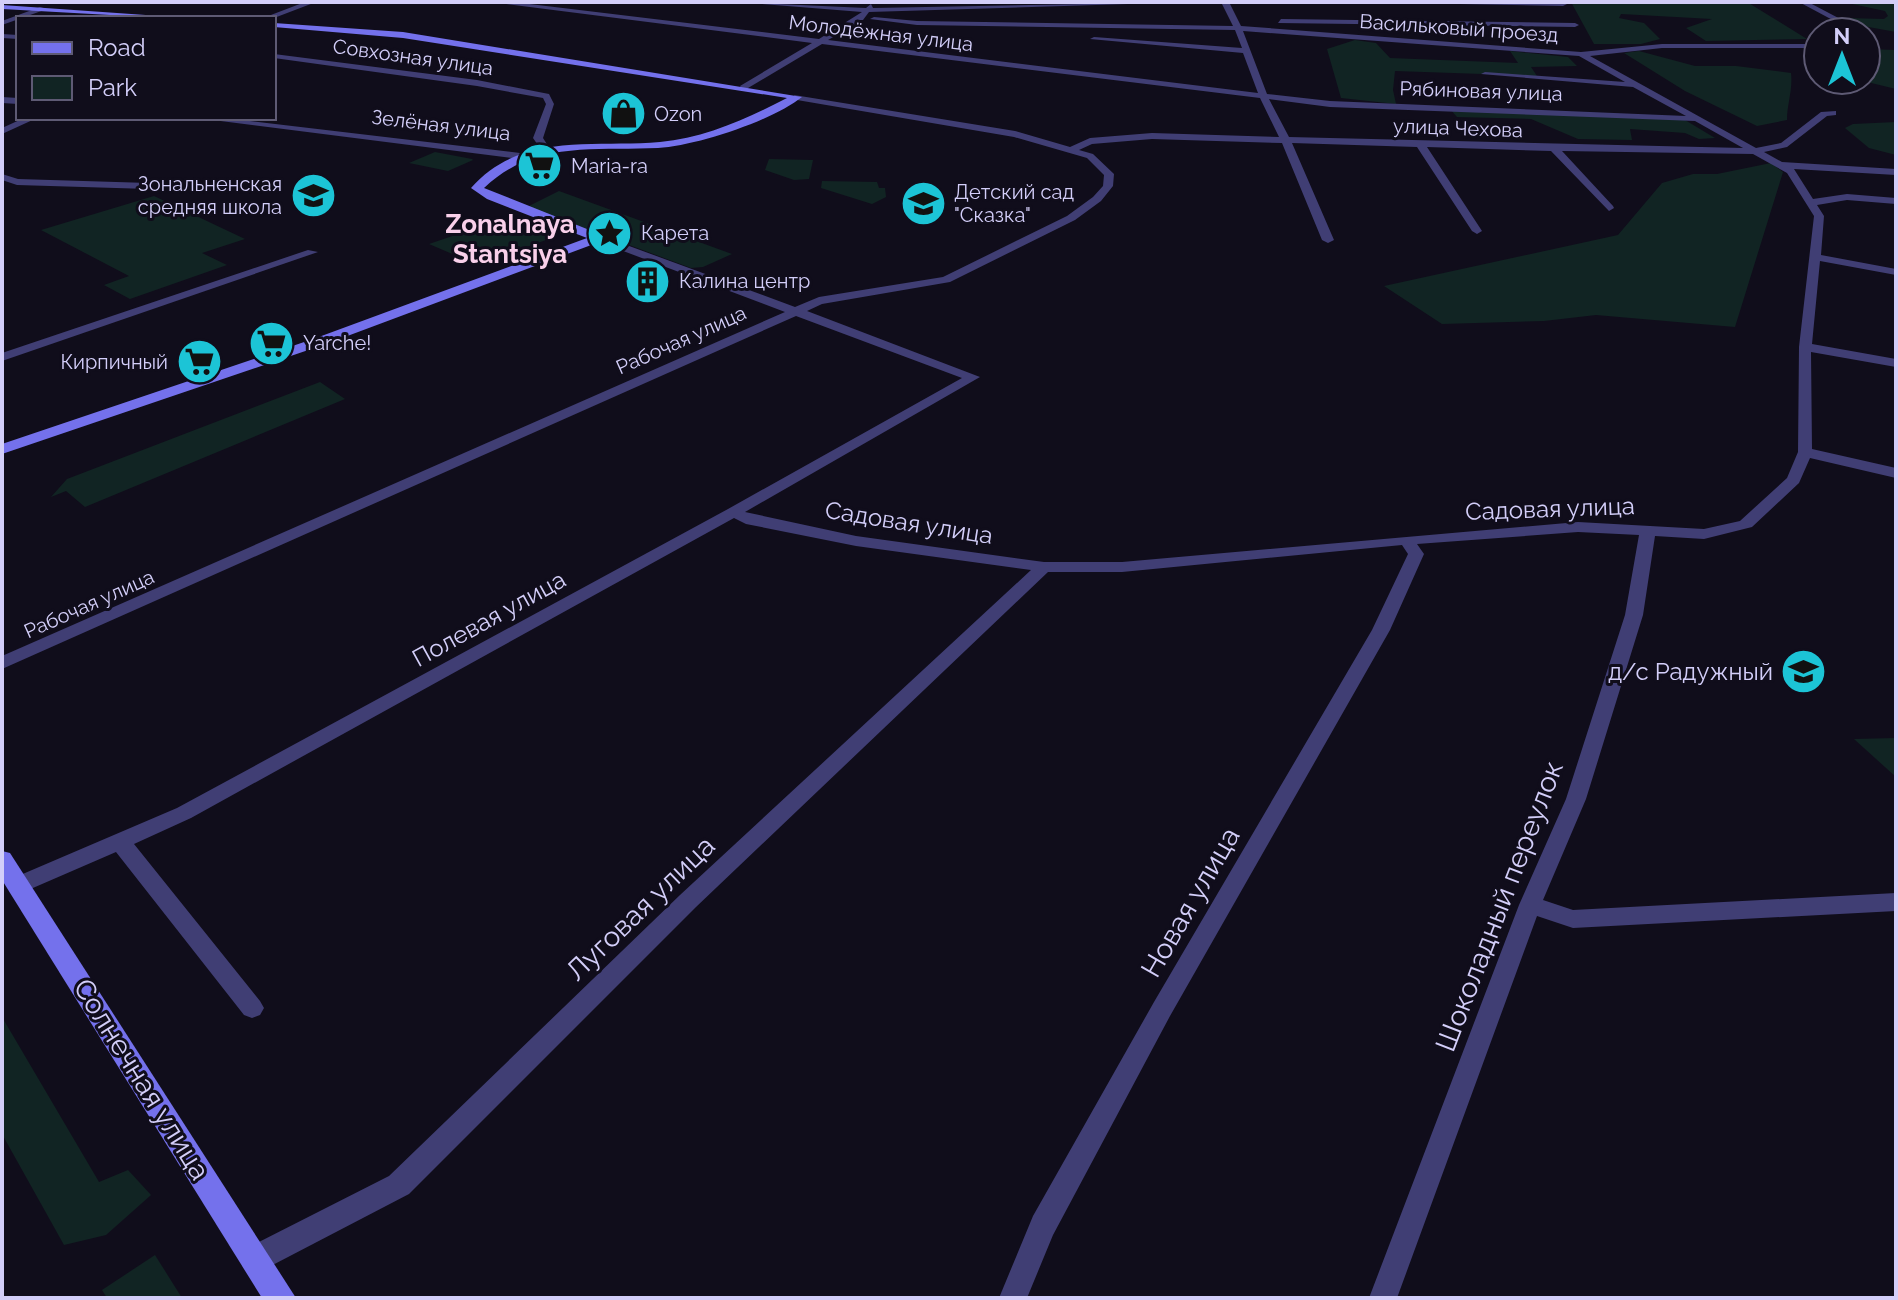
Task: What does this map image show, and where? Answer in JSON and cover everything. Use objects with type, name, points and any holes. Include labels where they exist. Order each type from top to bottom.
[{"type":"street","points":[[273,16],[312,2]]},
{"type":"street","name":"Молодёжная улица","points":[[495,2],[1263,95]]},
{"type":"street","points":[[550,9],[566,2]]},
{"type":"street","points":[[742,2],[868,10],[1188,2]]},
{"type":"street","points":[[743,88],[860,18],[876,2]]},
{"type":"street","points":[[1225,2],[1328,240]]},
{"type":"street","points":[[1358,2],[1563,4]]},
{"type":"street","points":[[1803,2],[1830,16]]},
{"type":"street","points":[[2,7],[110,16]]},
{"type":"street","points":[[22,16],[43,9]]},
{"type":"street","points":[[860,18],[932,24],[1575,25]]},
{"type":"street","name":"Рабочая улица","points":[[2,663],[819,301],[946,280],[1071,218],[1097,199],[1108,186],[1109,174],[1090,156],[1015,134],[403,35],[276,25]]},
{"type":"street","name":"Васильковый проезд","points":[[1236,25],[1581,54]]},
{"type":"street","points":[[1094,39],[1246,51]]},
{"type":"street","points":[[1581,54],[1662,46],[1802,46]]},
{"type":"street","points":[[1581,54],[1781,165],[1797,178],[1800,190],[1813,202],[1862,197],[1896,201]]},
{"type":"street","name":"Совхозная улица","points":[[276,56],[477,83],[546,96],[550,104],[538,138],[545,149]]},
{"type":"street","points":[[1485,74],[1638,85]]},
{"type":"street","name":"Рябиновая улица","points":[[1263,95],[1330,104],[1698,120]]},
{"type":"street","points":[[520,156],[577,145],[662,145],[742,125],[797,97]]},
{"type":"street","name":"улица Чехова","points":[[1073,149],[1090,141],[1152,136],[1755,151],[1784,145],[1824,114],[1833,113]]},
{"type":"street","points":[[2,131],[27,120]]},
{"type":"street","name":"Зелёная улица","points":[[219,120],[520,156]]},
{"type":"street","points":[[1421,145],[1477,231]]},
{"type":"street","points":[[1554,148],[1609,208]]},
{"type":"street","name":"Зелёная улица","points":[[520,156],[488,176],[477,190],[973,377]]},
{"type":"street","points":[[1781,165],[1896,172]]},
{"type":"street","points":[[2,177],[17,182],[149,186]]},
{"type":"street","name":"Садовая улица","points":[[734,512],[746,519],[856,541],[1044,567],[1122,567],[1578,527],[1704,534],[1746,524],[1794,480],[1805,452],[1805,347],[1819,216],[1813,202]]},
{"type":"street","points":[[2,449],[321,341],[598,238]]},
{"type":"street","points":[[2,357],[312,252]]},
{"type":"street","points":[[1814,257],[1896,272]]},
{"type":"street","points":[[1805,347],[1896,363]]},
{"type":"street","name":"Полевая улица","points":[[19,885],[184,813],[734,512],[973,377]]},
{"type":"street","points":[[1805,452],[1896,473]]},
{"type":"street","name":"Шоколадный переулок","points":[[1383,1298],[1530,905],[1576,799],[1634,615],[1648,530]]},
{"type":"street","name":"Новая улица","points":[[1013,1298],[1043,1226],[1110,1104],[1381,630],[1416,554],[1406,540]]},
{"type":"street","name":"Луговая улица","points":[[255,1259],[399,1185],[688,901],[1044,567]]},
{"type":"street","points":[[120,841],[252,1008]]},
{"type":"street","name":"Солнечная улица","points":[[2,860],[280,1298]]},
{"type":"street","points":[[1530,905],[1573,919],[1896,902]]},
{"type":"green space","points":[[1571,2],[1747,2],[1802,36],[1802,39],[1706,41],[1686,28],[1712,19],[1621,14],[1619,18],[1644,23],[1660,39],[1641,44],[1594,44]]},
{"type":"green space","points":[[1843,2],[1896,2],[1896,32],[1882,29],[1882,19],[1888,16],[1885,11]]},
{"type":"green space","points":[[1355,40],[1376,43],[1390,58],[1518,63],[1510,51],[1568,57],[1577,66],[1531,67],[1537,76],[1395,71],[1393,90],[1396,104],[1341,98],[1327,49]]},
{"type":"green space","points":[[1882,50],[1896,50],[1896,89],[1882,86]]},
{"type":"green space","points":[[1639,51],[1695,66],[1736,66],[1791,73],[1787,120],[1757,126],[1685,91],[1624,53]]},
{"type":"green space","points":[[1450,109],[1685,120],[1715,138],[1699,139],[1685,133],[1630,129],[1632,140],[1578,139],[1531,119],[1457,117]]},
{"type":"green space","points":[[1896,122],[1896,155],[1869,148],[1845,128],[1853,124]]},
{"type":"green space","points":[[435,152],[473,160],[448,171],[409,163]]},
{"type":"green space","points":[[769,159],[813,160],[809,179],[794,180],[765,170]]},
{"type":"green space","points":[[1771,163],[1783,172],[1735,327],[1596,315],[1544,321],[1442,324],[1384,286],[1618,235],[1662,183],[1693,174],[1717,174]]},
{"type":"green space","points":[[822,181],[877,182],[879,188],[885,188],[886,197],[872,204],[821,188]]},
{"type":"green space","points":[[559,191],[732,254],[703,267],[691,268],[527,207]]},
{"type":"green space","points":[[154,196],[245,239],[202,253],[227,265],[130,299],[104,285],[129,276],[41,230]]},
{"type":"green space","points":[[505,218],[554,237],[478,265],[429,244]]},
{"type":"green space","points":[[320,382],[345,399],[85,507],[66,491],[51,497],[67,479]]},
{"type":"green space","points":[[1896,738],[1896,777],[1854,739]]},
{"type":"green space","points":[[2,1017],[99,1182],[128,1170],[151,1195],[106,1235],[64,1245],[2,1134]]},
{"type":"green space","points":[[155,1255],[182,1298],[107,1298],[102,1290]]},
{"type":"place","name":"Ozon","points":[[623,114]]},
{"type":"place","name":"Maria-ra","points":[[540,166]]},
{"type":"place","name":"Зональненская средняя школа","points":[[313,195]]},
{"type":"place","name":"Детский сад \"Сказка\"","points":[[923,203]]},
{"type":"place","name":"Карета","points":[[610,233]]},
{"type":"place","name":"Калина центр","points":[[648,281]]},
{"type":"place","name":"Yarche!","points":[[272,343]]},
{"type":"place","name":"Кирпичный","points":[[199,362]]},
{"type":"place","name":"д/с Радужный","points":[[1804,672]]},
{"type":"district","name":"Zonalnaya Stantsiya","points":[[510,239]]}]
